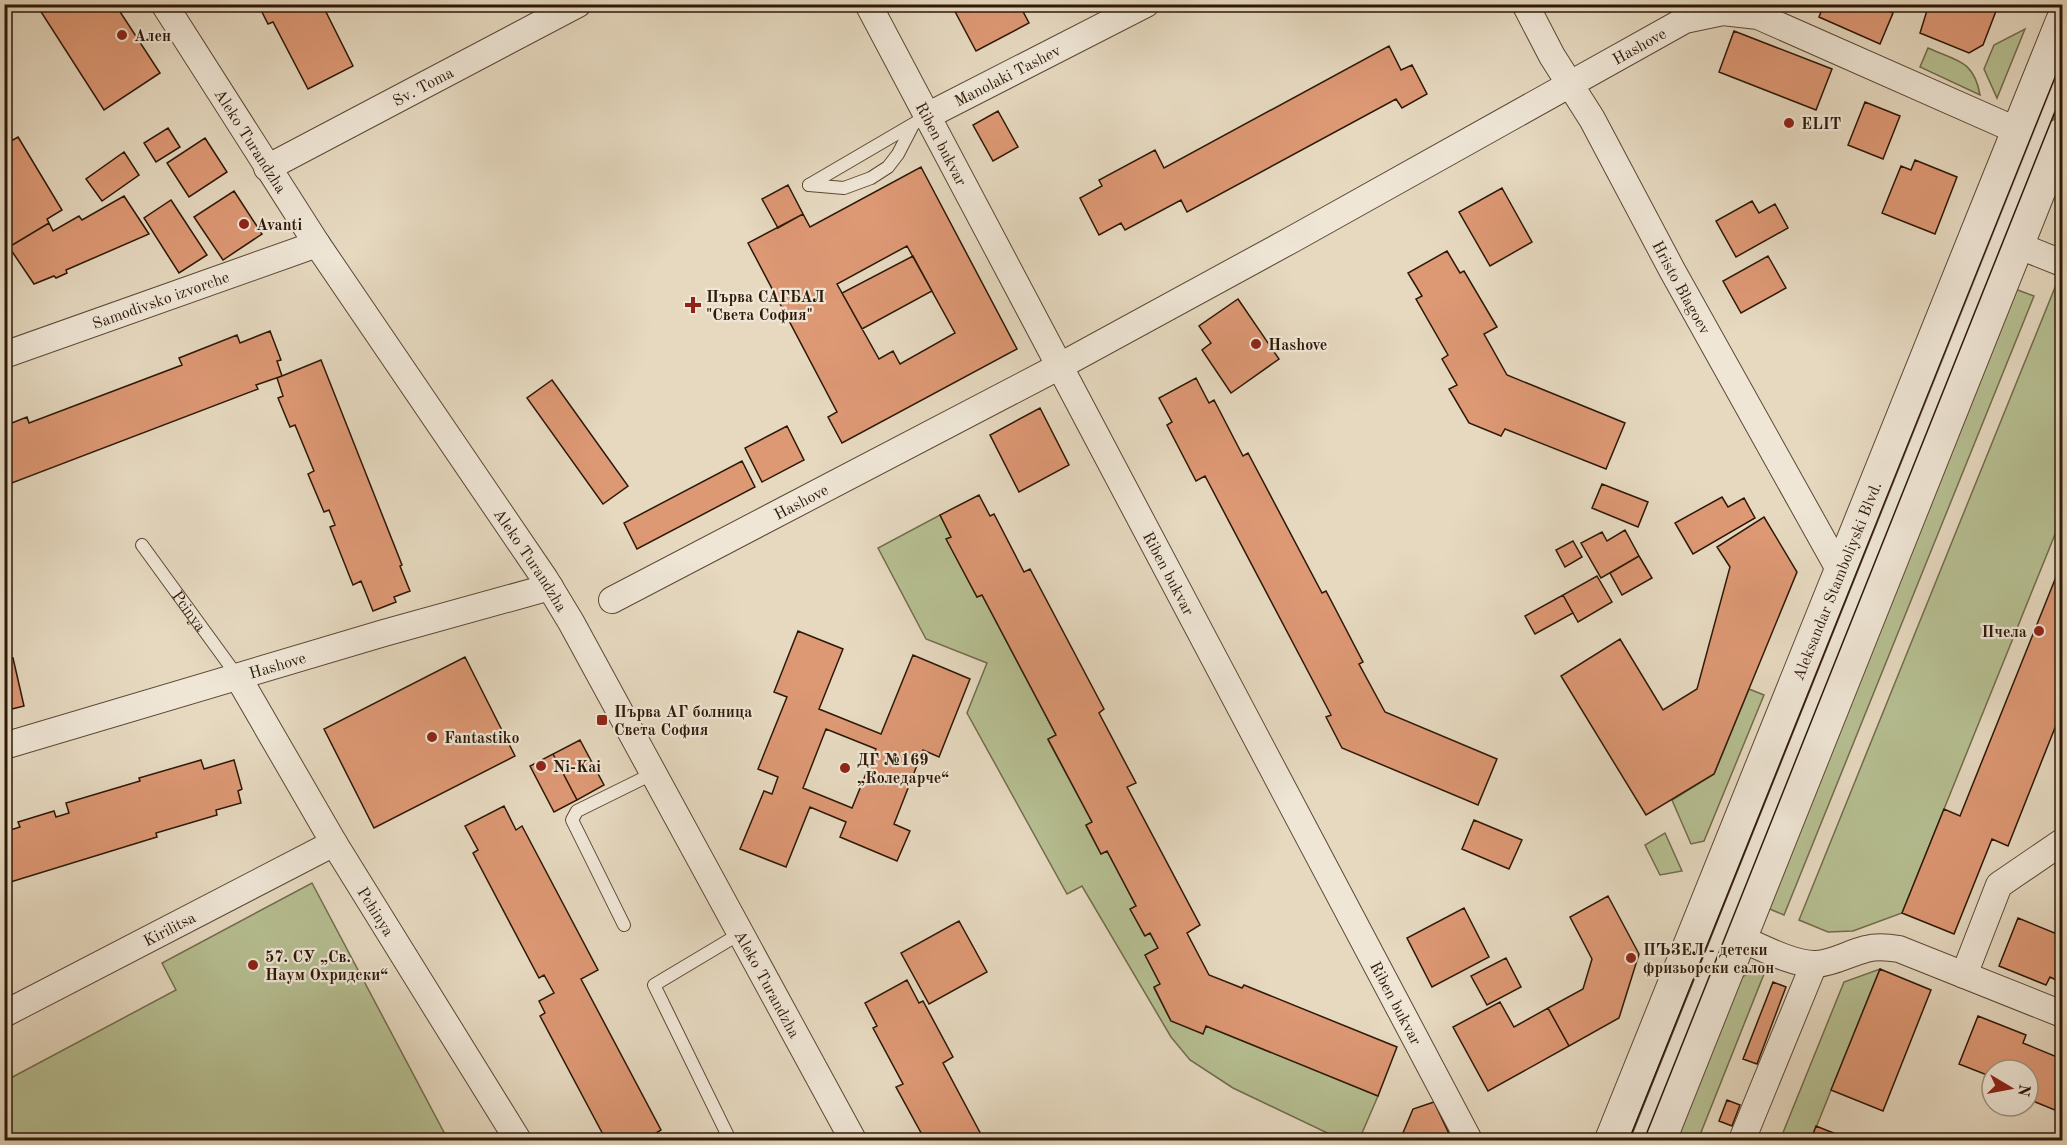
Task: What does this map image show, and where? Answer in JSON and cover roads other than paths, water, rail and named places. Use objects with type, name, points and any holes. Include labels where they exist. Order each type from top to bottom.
[{"type":"street","name":"Aleko Turandzha","points":[[164,4],[317,244],[550,587],[654,773],[853,1140]]},
{"type":"street","name":"Sv. Toma","points":[[267,168],[578,4]]},
{"type":"street","name":"Riben bukvar","points":[[868,4],[920,120],[1060,366],[1469,1140]]},
{"type":"street","name":"Manolaki Tashev","points":[[920,120],[1146,4]]},
{"type":"street","name":"Hristo Blagoev","points":[[1525,4],[1552,56],[1592,119],[1672,270],[1840,571]]},
{"type":"street","name":"Hashove","points":[[612,600],[1060,366],[1685,20],[1723,12],[1758,16],[2018,131]]},
{"type":"street","name":"Aleksandar Stamboliyski Blvd.","points":[[1611,1140],[2062,21]]},
{"type":"street","points":[[1660,1140],[2062,134]]},
{"type":"street","name":"Samodivsko izvorche","points":[[8,347],[317,244]]},
{"type":"street","points":[[2017,245],[2062,263]]},
{"type":"street","name":"Hashove","points":[[4,746],[384,633],[550,587]]},
{"type":"street","name":"Pchinya","points":[[238,677],[334,843],[518,1140]]},
{"type":"street","points":[[1964,975],[1999,885],[2062,842]]},
{"type":"street","name":"Kirilitsa","points":[[4,1014],[334,843]]},
{"type":"street","points":[[1740,938],[1796,961],[1814,964],[1827,962],[1867,948],[1882,946],[1899,949],[2062,1014]]},
{"type":"street","points":[[1742,1140],[1814,964]]},
{"type":"lane","points":[[1637,1140],[2062,79]]},
{"type":"lane","name":"Manolaki Tashev","points":[[920,120],[888,167],[871,178],[844,188],[809,185],[920,120]]},
{"type":"lane","name":"Pcinya","points":[[142,545],[238,677]]},
{"type":"lane","points":[[624,925],[572,820],[577,811],[654,773]]},
{"type":"lane","points":[[730,1140],[654,985],[741,933]]},
{"type":"tram line","points":[[1629,1140],[2062,60]]},
{"type":"tram line","points":[[1644,1140],[2062,94]]},
{"type":"place","name":"Ален","points":[[122,35]]},
{"type":"place","name":"ELIT","points":[[1789,123]]},
{"type":"place","name":"Avanti","points":[[244,224]]},
{"type":"place","name":"Първа САГБАЛ \"Света София\"","points":[[693,305]]},
{"type":"place","name":"Hashove","points":[[1256,344]]},
{"type":"place","name":"Пчела","points":[[2039,631]]},
{"type":"place","name":"Първа АГ болница Света София","points":[[602,720]]},
{"type":"place","name":"Fantastiko","points":[[432,737]]},
{"type":"place","name":"Ni-Kai","points":[[541,766]]},
{"type":"place","name":"ДГ №169 „Коледарче“","points":[[845,768]]},
{"type":"place","name":"ПЪЗЕЛ - детски фризьорски салон","points":[[1631,958]]},
{"type":"place","name":"57. СУ „Св. Наум Охридски“","points":[[253,965]]}]
